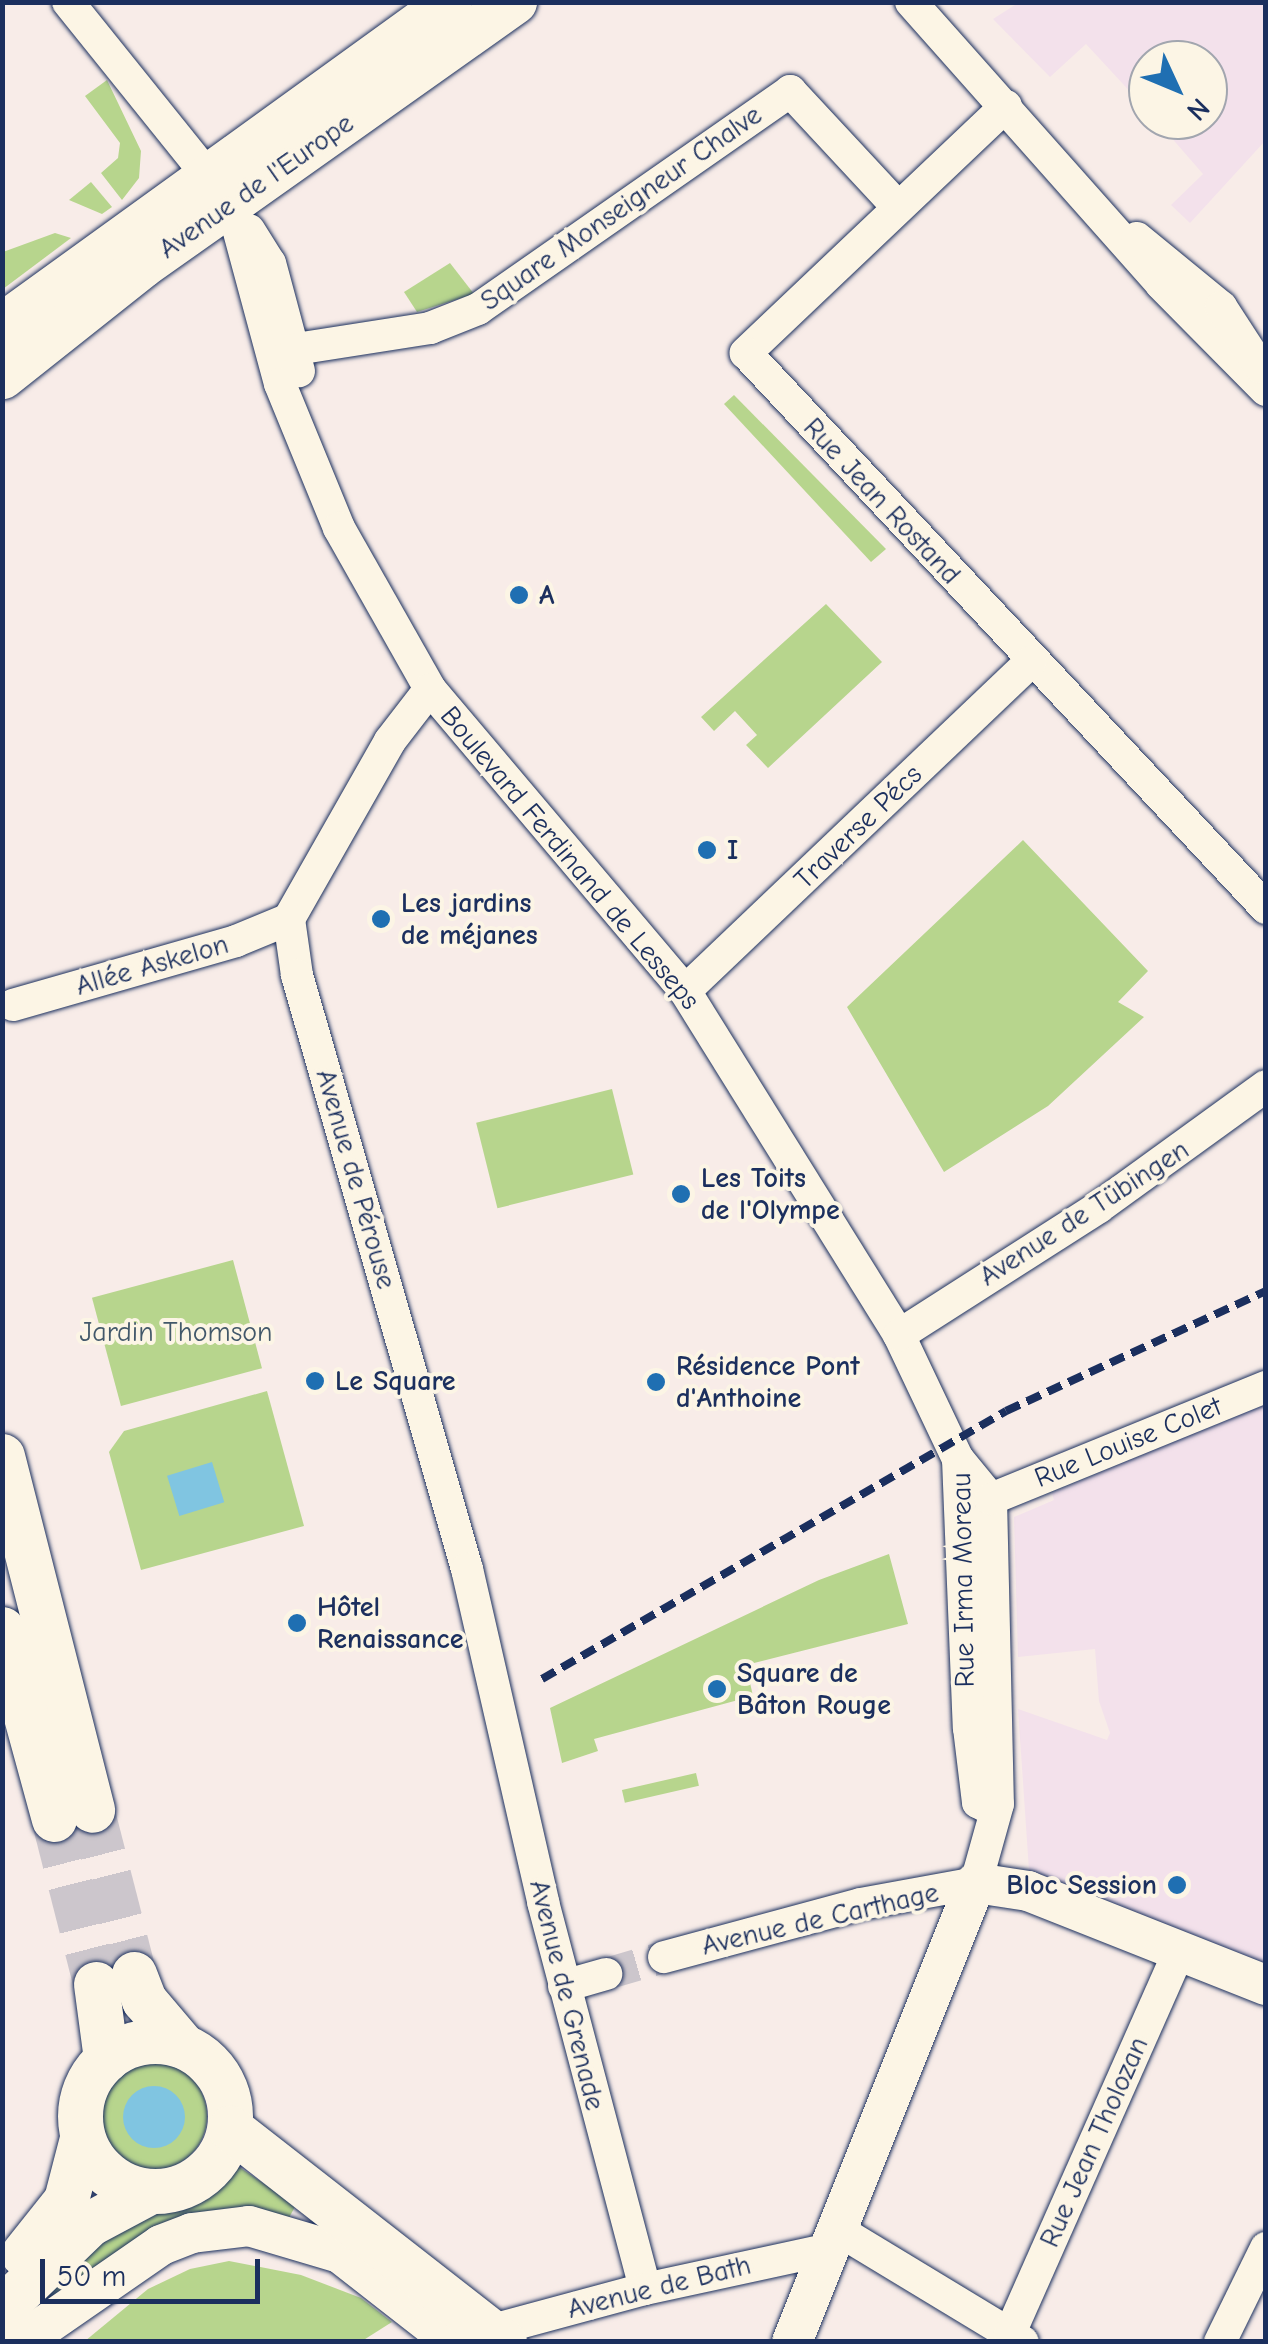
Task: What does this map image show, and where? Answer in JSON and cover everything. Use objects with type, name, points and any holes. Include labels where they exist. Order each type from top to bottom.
[{"type":"main road","name":"Avenue de l'Europe","points":[[2,376],[142,265],[220,191],[449,2]]},
{"type":"main road","name":"Avenue de l'Europe","points":[[2,325],[514,2]]},
{"type":"main road","points":[[2,1456],[73,1814],[2,1629]]},
{"type":"main road","points":[[2,2308],[89,2224],[149,2192],[177,2188],[202,2175],[220,2154],[230,2128],[225,2088],[208,2063],[183,2046],[144,2000],[115,1979],[106,2059]]},
{"type":"main road","points":[[2,2276],[66,2200],[82,2138],[82,2095],[106,2059],[129,2045],[183,2046]]},
{"type":"main road","points":[[230,2128],[483,2339]]},
{"type":"main road","points":[[82,2138],[107,2176],[149,2192]]},
{"type":"street","points":[[68,2],[220,191]]},
{"type":"street","points":[[911,2],[1111,220],[1161,284],[1266,390]]},
{"type":"street","name":"Square Monseigneur Chalve","points":[[296,349],[430,328],[478,309],[790,91],[896,206]]},
{"type":"street","name":"Rue Jean Rostand","points":[[1006,106],[746,352],[1030,662],[1266,908]]},
{"type":"street","name":"Boulevard Ferdinand de Lesseps","points":[[220,191],[270,263],[296,349],[314,459]]},
{"type":"street","name":"Boulevard Ferdinand de Lesseps","points":[[220,191],[280,384],[314,459],[339,528],[430,689],[685,991],[898,1335],[958,1459]]},
{"type":"street","points":[[1111,220],[1180,267],[1220,307],[1266,375]]},
{"type":"street","name":"Traverse Pécs","points":[[685,991],[1030,662]]},
{"type":"street","points":[[288,918],[390,741],[430,689]]},
{"type":"street","name":"Allée Askelon","points":[[13,1004],[236,942],[288,918]]},
{"type":"street","name":"Avenue de Pérouse","points":[[288,918],[297,975],[443,1482],[495,1701]]},
{"type":"street","name":"Avenue de Tübingen","points":[[898,1335],[1099,1207],[1266,1086]]},
{"type":"street","name":"Rue Louise Colet","points":[[991,1499],[1266,1387]]},
{"type":"street","name":"Rue Irma Moreau","points":[[792,2342],[976,1883],[994,1811],[998,1774],[991,1499],[958,1459]]},
{"type":"street","name":"Rue Irma Moreau","points":[[958,1459],[969,1728],[978,1802],[994,1811]]},
{"type":"street","name":"Avenue de Grenade","points":[[495,1701],[564,1986],[645,2288]]},
{"type":"street","points":[[976,1883],[1028,1891],[1266,1985]]},
{"type":"street","name":"Avenue de Carthage","points":[[664,1957],[861,1904],[976,1883]]},
{"type":"street","name":"Rue Jean Tholozan","points":[[1016,2337],[1179,1951]]},
{"type":"street","points":[[564,1986],[606,1974]]},
{"type":"street","points":[[20,2342],[161,2246],[192,2233],[249,2226],[340,2253],[483,2339]]},
{"type":"street","points":[[834,2240],[1016,2337]]},
{"type":"street","name":"Avenue de Bath","points":[[483,2339],[645,2288],[834,2240]]},
{"type":"street","points":[[1220,2342],[1266,2248]]},
{"type":"shaded area","points":[[1018,3],[1265,3],[1265,141],[1190,223],[1171,205],[1203,174],[1173,140],[1228,140],[1228,40],[1128,40],[1128,89],[1086,44],[1050,77],[993,19]]},
{"type":"shaded area","points":[[1265,1402],[1266,1956],[1258,1969],[1029,1870],[1018,1709],[1107,1740],[1110,1733],[1099,1701],[1095,1649],[1018,1657],[1014,1517],[1054,1500],[1052,1493]]},
{"type":"green space","points":[[107,80],[141,151],[139,178],[122,200],[101,173],[118,158],[120,143],[85,96]]},
{"type":"green space","points":[[91,182],[112,207],[102,214],[69,200]]},
{"type":"green space","points":[[55,233],[71,238],[3,289],[3,252]]},
{"type":"green space","points":[[450,263],[474,294],[417,312],[404,292]]},
{"type":"green space","points":[[734,395],[886,549],[871,562],[724,404]]},
{"type":"green space","points":[[826,604],[882,662],[768,768],[746,745],[757,735],[735,711],[714,731],[701,717]]},
{"type":"green space","points":[[1023,840],[1148,971],[1118,1002],[1144,1017],[1048,1106],[944,1172],[847,1007]]},
{"type":"green space","points":[[612,1089],[633,1174],[497,1208],[476,1123]]},
{"type":"green space","name":"Jardin Thomson","points":[[233,1260],[262,1368],[121,1406],[92,1298]]},
{"type":"green space","points":[[267,1391],[304,1526],[141,1570],[109,1452],[124,1431]]},
{"type":"green space","points":[[889,1554],[908,1624],[746,1665],[753,1696],[594,1739],[598,1751],[562,1763],[550,1708],[819,1580]]},
{"type":"green space","points":[[696,1773],[699,1786],[625,1803],[622,1790]]},
{"type":"green space","points":[[153,2062],[174,2066],[191,2078],[203,2095],[207,2116],[203,2137],[191,2154],[174,2166],[153,2170],[132,2166],[115,2154],[103,2137],[99,2116],[103,2095],[115,2078],[132,2066]]},
{"type":"green space","points":[[233,2163],[296,2205],[286,2223],[256,2218],[58,2308],[13,2316],[117,2216],[195,2197]]},
{"type":"green space","points":[[229,2261],[301,2275],[361,2298],[392,2322],[362,2341],[85,2341],[148,2289],[190,2269]]},
{"type":"water","points":[[212,1462],[224,1502],[179,1516],[167,1476]]},
{"type":"water","points":[[154,2086],[176,2095],[185,2117],[176,2139],[154,2148],[132,2139],[123,2117],[132,2095]]},
{"type":"tunnel","points":[[92,1810],[134,1974]]},
{"type":"tunnel","points":[[54,1819],[96,1984]]},
{"type":"tunnel","points":[[606,1974],[664,1957]]},
{"type":"railway","points":[[542,1679],[1006,1411],[1266,1291]]},
{"type":"place","name":"A","points":[[519,595]]},
{"type":"place","name":"I","points":[[707,850]]},
{"type":"place","name":"Les jardins de méjanes","points":[[381,919]]},
{"type":"place","name":"Les Toits de l'Olympe","points":[[681,1194]]},
{"type":"place","name":"Le Square","points":[[315,1381]]},
{"type":"place","name":"Résidence Pont d'Anthoine","points":[[656,1382]]},
{"type":"place","name":"Hôtel Renaissance","points":[[297,1623]]},
{"type":"place","name":"Square de Bâton Rouge","points":[[717,1689]]},
{"type":"place","name":"Bloc Session","points":[[1177,1885]]}]
